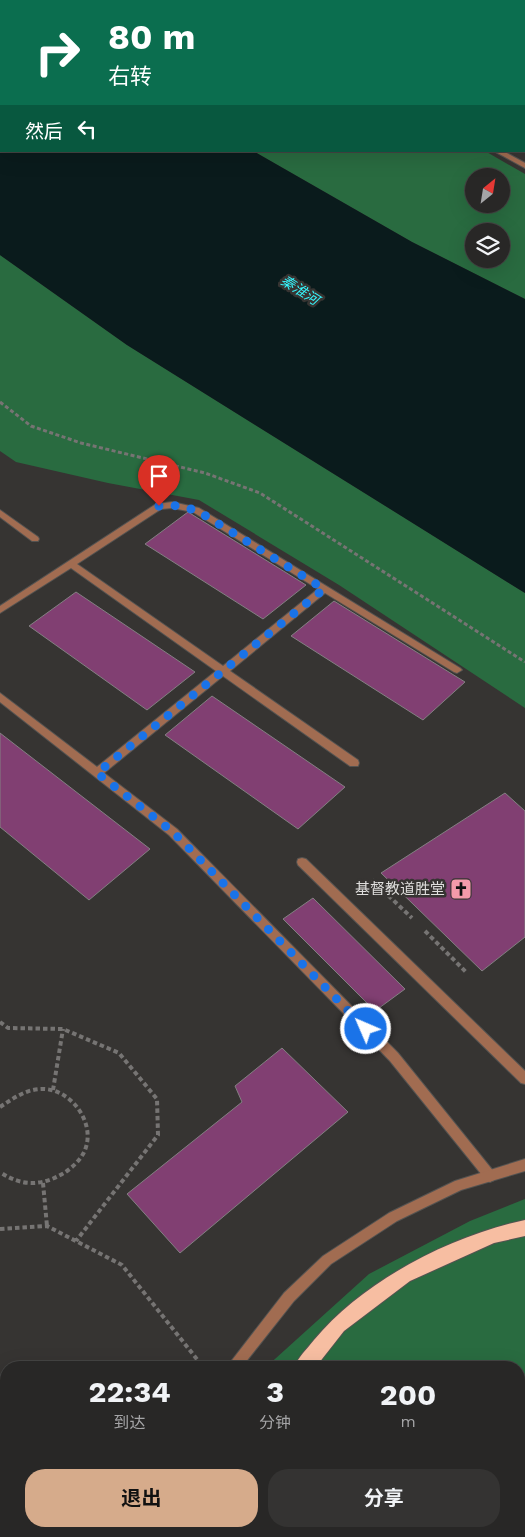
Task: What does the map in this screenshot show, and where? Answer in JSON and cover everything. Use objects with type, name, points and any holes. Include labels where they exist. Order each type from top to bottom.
[{"type":"highway","points":[[309,1361],[338,1324],[404,1275],[493,1235],[525,1228]]},
{"type":"street","points":[[499,152],[525,166]]},
{"type":"street","points":[[0,610],[159,506],[172,505],[196,510],[458,670]]},
{"type":"street","points":[[0,513],[35,539]]},
{"type":"street","points":[[71,564],[354,763]]},
{"type":"street","points":[[97,773],[324,589]]},
{"type":"street","points":[[0,697],[173,832],[387,1050],[490,1176]]},
{"type":"street","points":[[302,862],[525,1079]]},
{"type":"street","points":[[238,1361],[289,1297],[327,1260],[393,1217],[459,1185],[525,1165]]},
{"type":"path","points":[[0,402],[31,426],[81,443],[205,474],[260,493],[525,662]]},
{"type":"path","points":[[372,880],[412,918]]},
{"type":"path","points":[[425,932],[467,973]]},
{"type":"path","points":[[0,1022],[8,1028],[63,1029],[119,1053],[157,1099],[158,1135],[76,1241]]},
{"type":"path","points":[[52,1090],[63,1029]]},
{"type":"path","points":[[0,1107],[20,1093],[37,1089],[52,1090],[67,1095],[78,1104],[86,1118],[88,1135],[85,1151],[75,1166],[60,1177],[43,1183],[25,1184],[8,1178],[0,1172]]},
{"type":"path","points":[[43,1183],[47,1226]]},
{"type":"path","points":[[0,1229],[47,1226],[122,1265],[198,1361]]},
{"type":"green space","points":[[255,152],[487,152],[525,174],[525,299],[412,242]]},
{"type":"green space","points":[[0,255],[127,345],[525,593],[525,708],[339,585],[199,500],[108,483],[16,462],[0,451]]},
{"type":"green space","points":[[525,1199],[525,1361],[273,1361],[369,1274],[470,1221]]},
{"type":"water","name":"秦淮河","points":[[0,152],[255,152],[412,242],[525,299],[525,593],[127,345],[0,255]]},
{"type":"building","points":[[188,512],[306,585],[263,619],[145,544]]},
{"type":"building","points":[[76,592],[195,672],[147,710],[29,626]]},
{"type":"building","points":[[334,601],[465,682],[423,720],[291,636]]},
{"type":"building","points":[[212,696],[345,787],[298,829],[165,735]]},
{"type":"building","points":[[0,733],[150,849],[89,900],[0,827]]},
{"type":"building","name":"基督教道胜堂","points":[[505,793],[525,811],[525,937],[482,971],[381,873]]},
{"type":"building","points":[[313,898],[405,989],[375,1011],[283,919]]},
{"type":"building","points":[[282,1048],[348,1112],[180,1253],[127,1194],[242,1102],[235,1086]]},
{"type":"place","name":"基督教道胜堂","points":[[461,889]]},
{"type":"route","points":[[159,506],[172,505],[196,510],[324,589],[97,773],[173,832],[366,1029]]}]
